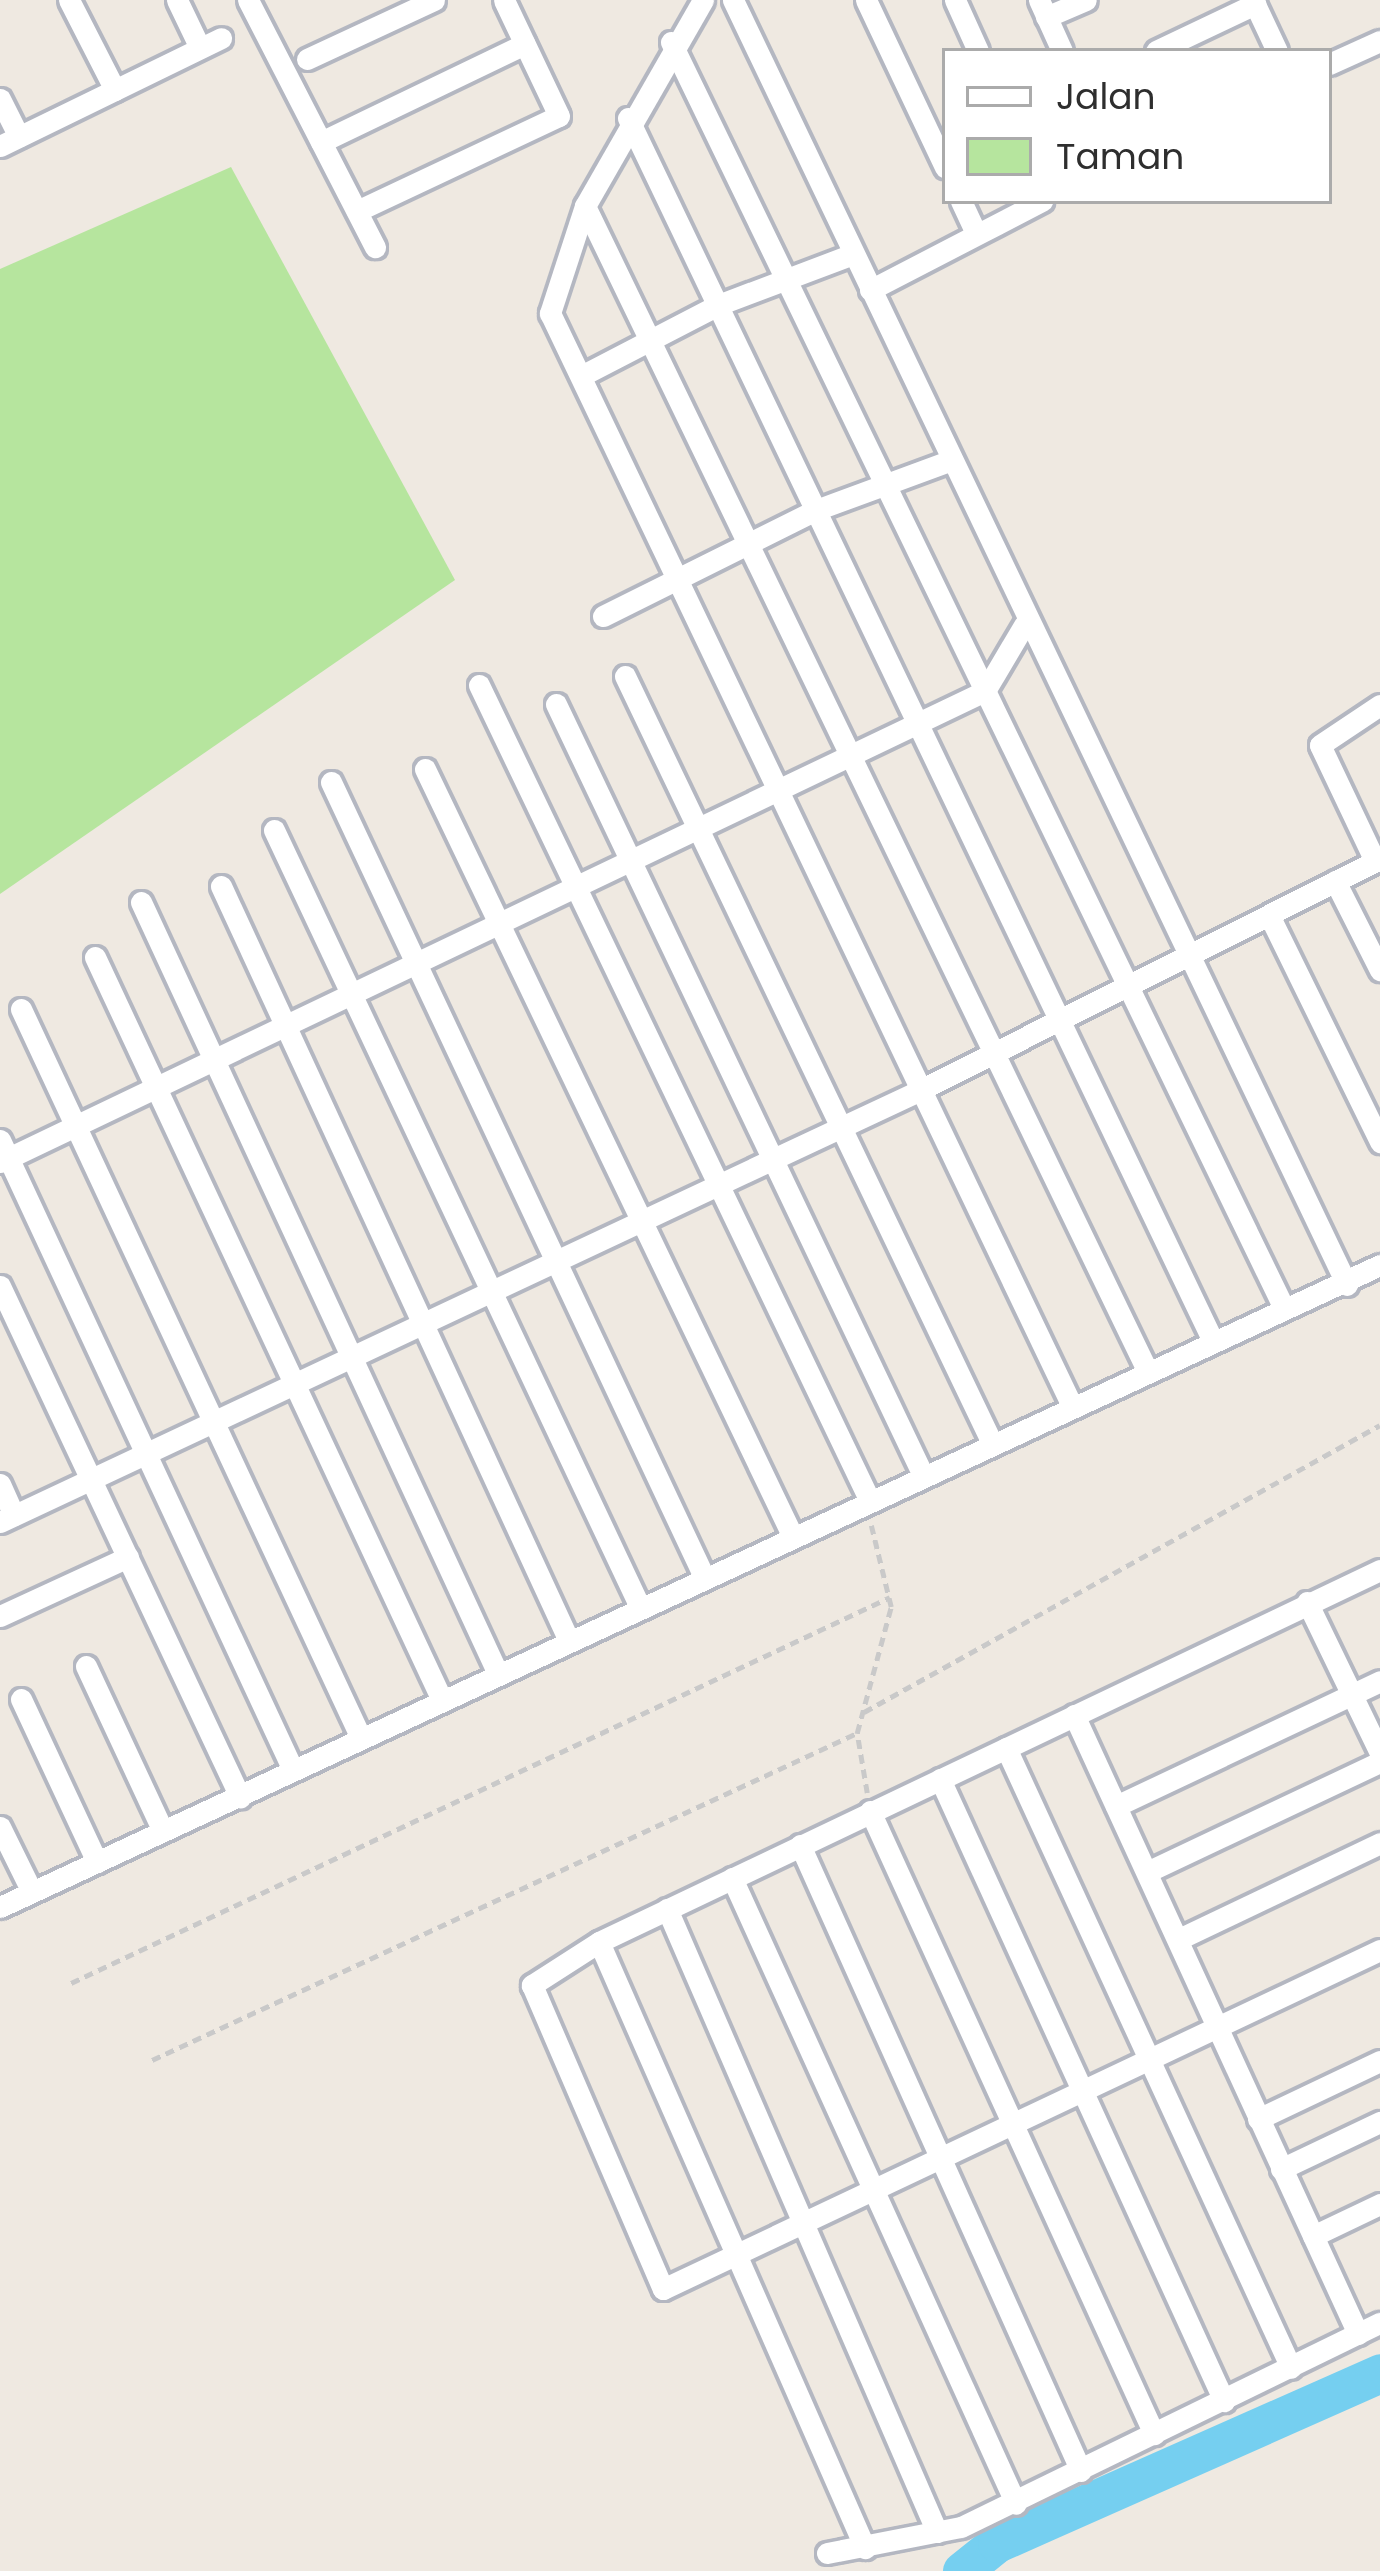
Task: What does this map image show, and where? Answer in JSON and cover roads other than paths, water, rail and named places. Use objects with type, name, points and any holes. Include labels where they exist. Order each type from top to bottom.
[{"type":"street","points":[[69,0],[115,90]]},
{"type":"street","points":[[0,99],[9,141],[211,43],[177,0]]},
{"type":"street","points":[[248,0],[375,247]]},
{"type":"street","points":[[307,59],[434,0]]},
{"type":"street","points":[[356,211],[559,116],[504,0]]},
{"type":"street","points":[[703,0],[671,42],[585,206],[550,314],[914,1093],[1072,1406]]},
{"type":"street","points":[[734,0],[952,460],[1024,625],[1347,1285]]},
{"type":"street","points":[[866,0],[942,161]]},
{"type":"street","points":[[955,0],[977,48]]},
{"type":"street","points":[[1061,48],[1043,9],[1086,0]]},
{"type":"street","points":[[1162,48],[1254,2],[1276,48]]},
{"type":"street","points":[[1332,63],[1380,41]]},
{"type":"street","points":[[671,42],[1282,1304]]},
{"type":"street","points":[[321,142],[525,44]]},
{"type":"street","points":[[628,118],[1210,1335]]},
{"type":"street","points":[[962,204],[976,233]]},
{"type":"street","points":[[870,290],[1036,204]]},
{"type":"street","points":[[585,206],[754,548],[989,1054],[1148,1372]]},
{"type":"street","points":[[581,376],[656,343],[718,305],[786,275],[853,254]]},
{"type":"street","points":[[603,616],[754,548],[816,510],[885,480],[952,460]]},
{"type":"street","points":[[293,1770],[2,1153],[76,1126],[986,691],[1024,625]]},
{"type":"street","points":[[626,676],[992,1442]]},
{"type":"street","points":[[479,685],[714,1185],[869,1498]]},
{"type":"street","points":[[556,704],[777,1154],[923,1475]]},
{"type":"street","points":[[0,1484],[7,1518],[914,1093],[1378,860],[1320,745],[1380,705]]},
{"type":"street","points":[[425,769],[793,1538]]},
{"type":"street","points":[[331,782],[704,1577]]},
{"type":"street","points":[[274,830],[640,1607]]},
{"type":"street","points":[[1335,881],[1380,970]]},
{"type":"street","points":[[221,886],[569,1641]]},
{"type":"street","points":[[141,902],[498,1674]]},
{"type":"street","points":[[1268,915],[1380,1142]]},
{"type":"street","points":[[95,957],[442,1700]]},
{"type":"street","points":[[21,1009],[361,1738]]},
{"type":"street","points":[[0,1907],[793,1538],[869,1498],[1148,1372],[1210,1335],[1282,1304],[1347,1285],[1380,1264]]},
{"type":"street","points":[[0,1286],[240,1797]]},
{"type":"street","points":[[0,1616],[128,1557]]},
{"type":"street","points":[[1380,1570],[598,1942],[534,1979],[534,1997],[663,2289],[1380,1950]]},
{"type":"street","points":[[1307,1602],[1380,1753]]},
{"type":"street","points":[[86,1666],[163,1831]]},
{"type":"street","points":[[1116,1806],[1380,1681]]},
{"type":"street","points":[[21,1699],[97,1862]]},
{"type":"street","points":[[1073,1714],[1358,2334]]},
{"type":"street","points":[[1006,1748],[1291,2368]]},
{"type":"street","points":[[1147,1872],[1380,1762]]},
{"type":"street","points":[[940,1779],[1224,2401]]},
{"type":"street","points":[[870,1811],[1154,2434]]},
{"type":"street","points":[[0,1827],[32,1892]]},
{"type":"street","points":[[1179,1939],[1380,1843]]},
{"type":"street","points":[[800,1845],[1082,2471]]},
{"type":"street","points":[[732,1878],[1016,2504]]},
{"type":"street","points":[[667,1909],[937,2532]]},
{"type":"street","points":[[598,1942],[866,2548]]},
{"type":"street","points":[[1258,2119],[1380,2061]]},
{"type":"street","points":[[1281,2169],[1380,2122]]},
{"type":"street","points":[[1312,2236],[1380,2204]]},
{"type":"street","points":[[827,2553],[937,2532],[1016,2504],[1380,2323]]},
{"type":"waterway","points":[[962,2571],[997,2543],[1380,2373]]}]
